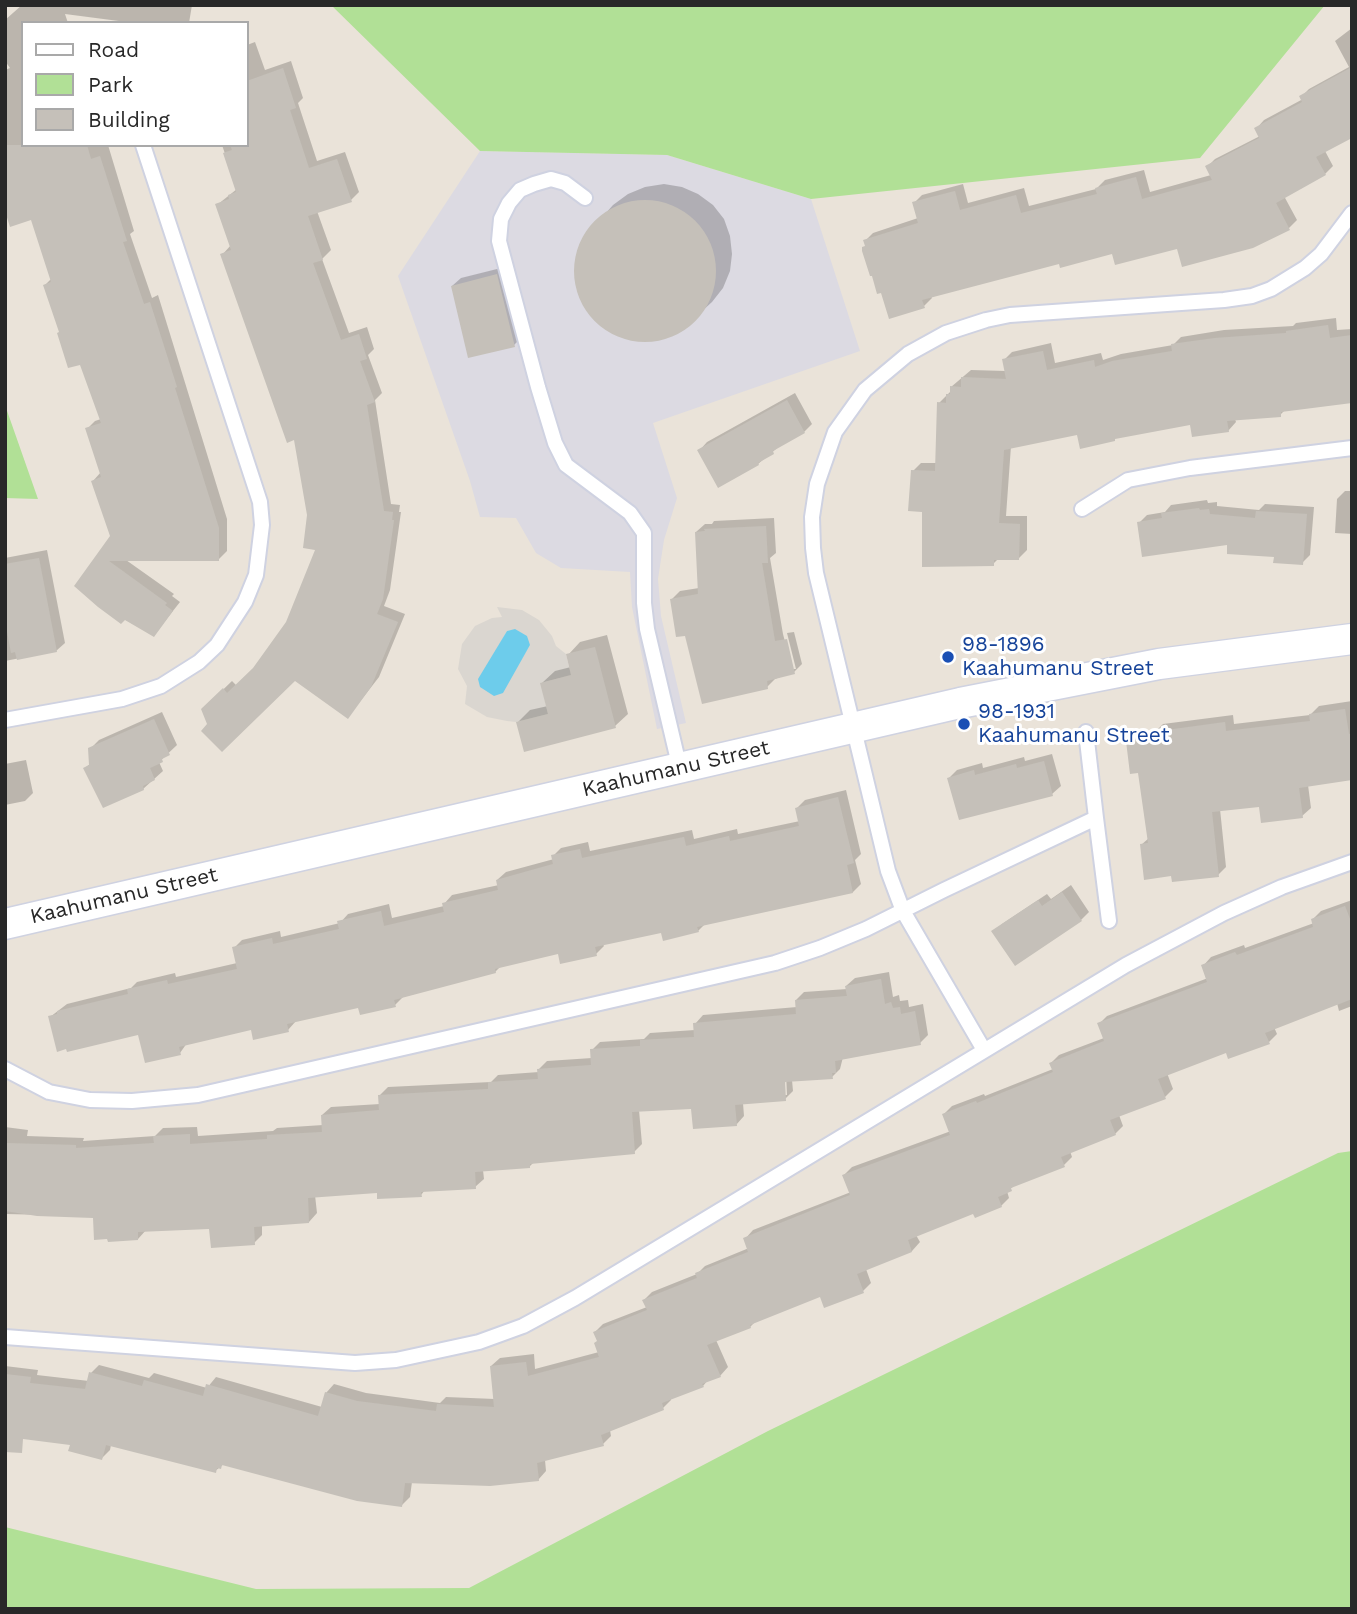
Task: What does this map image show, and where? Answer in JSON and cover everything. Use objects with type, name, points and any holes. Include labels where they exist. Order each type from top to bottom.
[{"type":"street","name":"Kaahumanu Street","points":[[5,924],[960,703],[1134,669],[1352,639]]},
{"type":"lane","points":[[5,720],[122,699],[161,686],[199,663],[216,645],[245,602],[256,575],[262,525],[260,502],[144,147]]},
{"type":"lane","points":[[585,198],[565,183],[551,180],[520,190],[501,219],[499,241],[555,443],[566,465],[630,513],[644,533],[644,603],[647,629],[680,769]]},
{"type":"lane","points":[[984,1050],[903,911],[888,871],[816,573],[812,517],[817,484],[835,432],[865,390],[908,354],[946,333],[1010,315],[1252,296],[1271,289],[1305,268],[1321,254],[1352,213]]},
{"type":"lane","points":[[1082,509],[1128,481],[1190,468],[1352,448]]},
{"type":"lane","points":[[1086,732],[1109,921]]},
{"type":"lane","points":[[5,1069],[49,1092],[90,1100],[132,1101],[198,1095],[775,963],[820,948],[903,911],[1096,818]]},
{"type":"lane","points":[[5,1337],[355,1363],[396,1360],[479,1342],[523,1326],[575,1298],[1126,965],[1224,913],[1282,887],[1352,862]]},
{"type":"shaded area","points":[[480,151],[667,155],[811,199],[860,351],[653,423],[677,498],[664,540],[658,579],[661,616],[686,723],[657,729],[632,607],[630,572],[561,568],[536,553],[516,518],[480,517],[470,481],[398,276]]},
{"type":"shaded area","points":[[497,607],[522,610],[539,620],[552,636],[556,646],[566,654],[571,675],[541,683],[548,714],[516,722],[507,721],[487,717],[465,704],[467,686],[458,669],[462,644],[475,626],[492,618],[502,617]],"holes":[[[512,630],[530,645],[500,693],[497,694],[481,684],[480,681],[507,631]]]},
{"type":"green space","points":[[331,5],[1325,5],[1200,158],[811,199],[667,155],[480,151]]},
{"type":"green space","points":[[5,405],[38,499],[5,498]]},
{"type":"green space","points":[[1352,1151],[1352,1609],[5,1609],[5,1527],[256,1589],[469,1588],[768,1431],[1338,1153]]},
{"type":"water","points":[[515,629],[527,636],[530,645],[503,693],[494,696],[480,687],[478,679],[507,631]]},
{"type":"building","points":[[1352,67],[1352,138],[1316,157],[1326,175],[1276,203],[1290,230],[1253,248],[1182,267],[1177,249],[1115,265],[1112,254],[1060,268],[1059,264],[922,300],[925,308],[889,319],[881,293],[877,294],[870,276],[862,251],[865,246],[863,240],[918,223],[912,202],[955,191],[960,210],[1016,195],[1021,213],[1097,194],[1095,188],[1136,177],[1142,199],[1212,180],[1205,166],[1259,138],[1254,128],[1302,102],[1299,96]]},
{"type":"building","points":[[283,68],[296,108],[290,110],[309,168],[337,159],[352,202],[308,216],[323,260],[313,263],[341,340],[359,334],[367,359],[360,361],[375,402],[367,405],[384,511],[393,512],[394,520],[383,599],[377,614],[398,622],[371,687],[348,719],[295,681],[222,752],[201,731],[207,724],[201,709],[223,688],[227,693],[253,668],[286,622],[315,550],[303,548],[307,515],[294,440],[287,443],[220,254],[231,250],[215,204],[229,199],[228,195],[236,192],[223,153],[232,150],[231,147],[248,147],[248,81]]},
{"type":"building","points":[[5,145],[88,147],[91,159],[100,156],[127,241],[123,242],[144,304],[150,302],[219,528],[219,561],[109,561],[167,603],[165,605],[173,611],[154,637],[125,620],[121,624],[74,586],[110,536],[91,481],[101,477],[85,428],[101,423],[80,365],[68,368],[43,285],[51,282],[31,220],[10,227],[5,211]]},
{"type":"building","points":[[645,200],[672,206],[695,221],[710,244],[716,271],[710,298],[695,321],[672,336],[645,342],[618,336],[595,321],[580,298],[574,271],[580,244],[595,221],[618,206]]},
{"type":"building","points":[[497,274],[515,347],[468,358],[451,286]]},
{"type":"building","points":[[1328,325],[1330,338],[1352,335],[1352,403],[1281,412],[1281,417],[1227,421],[1229,432],[1192,437],[1190,425],[1115,439],[1080,449],[1077,435],[1004,450],[999,523],[1020,524],[1019,560],[994,560],[994,566],[922,567],[922,512],[908,511],[911,470],[935,471],[937,402],[946,403],[950,386],[961,387],[961,377],[1006,379],[1002,359],[1043,351],[1047,370],[1094,360],[1095,367],[1112,361],[1172,351],[1171,344],[1286,333]]},
{"type":"building","points":[[787,400],[805,433],[773,451],[774,454],[758,463],[759,465],[718,488],[697,450]]},
{"type":"building","points":[[1209,509],[1210,514],[1255,518],[1256,511],[1307,514],[1303,565],[1273,563],[1274,557],[1227,554],[1227,545],[1142,557],[1137,522],[1162,518],[1161,513]]},
{"type":"building","points":[[766,526],[768,563],[762,563],[775,641],[787,639],[795,674],[767,681],[768,689],[702,704],[685,636],[676,637],[670,599],[698,594],[695,532],[705,531],[704,529]]},
{"type":"building","points":[[39,558],[57,652],[17,660],[15,652],[11,653],[5,620],[5,564]]},
{"type":"building","points":[[595,647],[616,728],[524,752],[516,722],[548,714],[540,683],[571,675],[566,654]]},
{"type":"building","points":[[1345,709],[1349,734],[1352,733],[1352,780],[1299,788],[1303,818],[1261,823],[1259,807],[1212,812],[1219,877],[1172,882],[1171,876],[1144,880],[1140,844],[1148,843],[1138,773],[1130,774],[1126,741],[1153,738],[1152,732],[1225,722],[1226,731],[1310,721],[1309,714]]},
{"type":"building","points":[[154,719],[170,755],[150,768],[155,780],[143,786],[144,790],[103,808],[83,768],[89,765],[88,748]]},
{"type":"building","points":[[1044,761],[1053,796],[959,820],[947,778],[974,770],[975,775],[1016,764],[1017,768]]},
{"type":"building","points":[[838,797],[854,863],[847,865],[853,893],[697,927],[699,932],[663,941],[661,933],[595,947],[597,956],[560,964],[558,954],[495,969],[496,973],[394,1000],[396,1007],[360,1015],[358,1008],[287,1024],[289,1032],[253,1040],[251,1030],[179,1047],[181,1055],[145,1063],[138,1035],[57,1052],[48,1016],[57,1014],[57,1011],[128,994],[127,989],[167,980],[168,984],[237,969],[232,947],[272,938],[273,944],[339,929],[337,921],[381,911],[384,926],[444,912],[442,903],[498,890],[496,880],[553,864],[551,855],[580,849],[582,858],[684,837],[686,846],[729,836],[730,841],[799,826],[795,808]]},
{"type":"building","points":[[1062,892],[1082,921],[1015,966],[991,931],[1038,900],[1042,906]]},
{"type":"building","points":[[1345,906],[1352,924],[1352,999],[1265,1033],[1270,1044],[1228,1059],[1226,1053],[1158,1079],[1166,1099],[1110,1120],[1116,1135],[1061,1157],[1065,1167],[1011,1188],[1012,1191],[998,1197],[1002,1207],[975,1218],[973,1214],[908,1240],[912,1252],[857,1274],[864,1293],[824,1308],[820,1297],[707,1345],[721,1377],[702,1384],[704,1387],[662,1403],[664,1410],[601,1435],[604,1446],[537,1463],[539,1481],[490,1486],[405,1483],[402,1507],[357,1501],[222,1465],[221,1469],[217,1468],[216,1473],[106,1445],[102,1460],[68,1451],[70,1445],[23,1439],[22,1453],[5,1452],[5,1374],[31,1377],[30,1383],[85,1389],[89,1372],[142,1386],[144,1380],[203,1396],[206,1384],[318,1416],[325,1392],[357,1401],[436,1411],[437,1404],[494,1407],[490,1366],[526,1362],[528,1376],[599,1357],[593,1332],[647,1310],[642,1300],[697,1278],[695,1273],[748,1252],[743,1238],[850,1195],[842,1175],[950,1135],[942,1114],[1053,1072],[1049,1063],[1104,1041],[1097,1023],[1207,982],[1201,965],[1313,927],[1311,919]]},
{"type":"building","points":[[881,979],[885,1004],[891,1002],[893,1008],[900,1007],[901,1014],[915,1011],[921,1045],[835,1061],[836,1073],[832,1073],[833,1079],[785,1082],[786,1101],[735,1105],[737,1126],[693,1129],[691,1109],[632,1112],[635,1154],[530,1164],[530,1168],[475,1172],[476,1189],[421,1192],[422,1197],[377,1199],[377,1193],[308,1198],[309,1223],[254,1227],[255,1245],[211,1248],[209,1229],[138,1232],[138,1240],[108,1242],[107,1239],[94,1240],[93,1218],[37,1216],[5,1211],[5,1143],[76,1145],[76,1148],[154,1143],[153,1136],[190,1134],[190,1144],[322,1132],[321,1115],[379,1110],[378,1095],[488,1089],[488,1082],[538,1079],[537,1069],[591,1065],[590,1049],[640,1046],[640,1040],[694,1037],[693,1023],[796,1014],[795,1000],[847,996],[845,986]]},
{"type":"place","name":"98-1896 Kaahumanu Street","points":[[948,657]]},
{"type":"place","name":"98-1931 Kaahumanu Street","points":[[964,724]]}]
